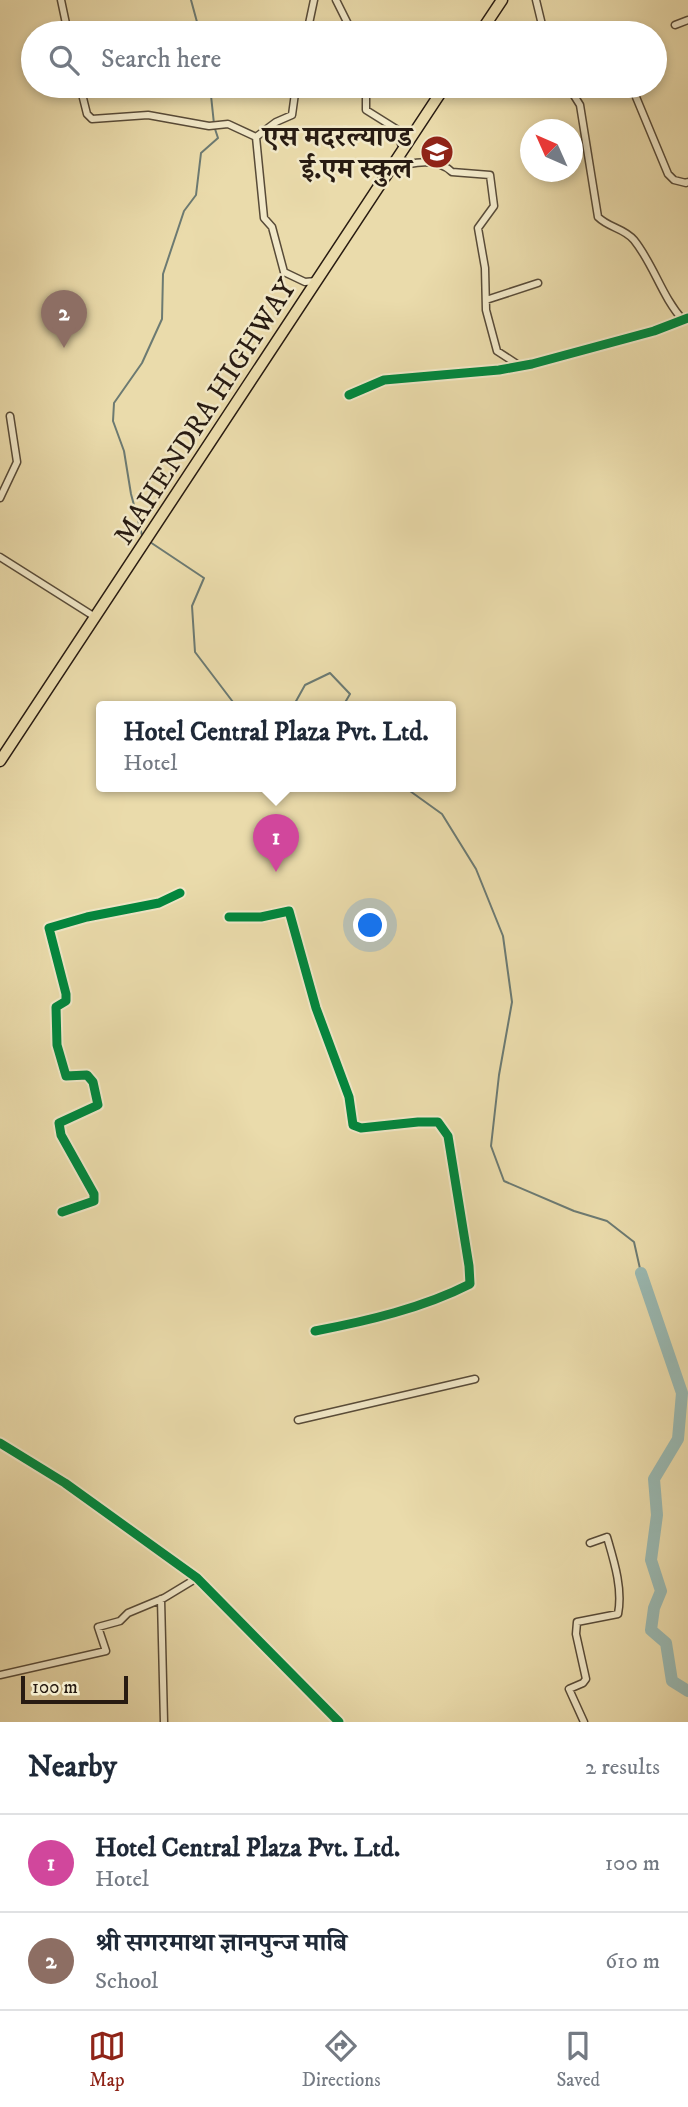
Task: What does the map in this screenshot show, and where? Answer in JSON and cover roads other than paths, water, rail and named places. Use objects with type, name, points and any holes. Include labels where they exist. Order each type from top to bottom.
[{"type":"highway","points":[[488,21],[502,0]]},
{"type":"highway","name":"MAHENDRA HIGHWAY","points":[[0,761],[437,98]]},
{"type":"street","points":[[61,0],[65,21]]},
{"type":"street","points":[[310,21],[314,0]]},
{"type":"street","points":[[336,0],[346,21]]},
{"type":"street","points":[[536,0],[541,21]]},
{"type":"street","points":[[674,25],[688,20]]},
{"type":"street","points":[[83,98],[87,114],[92,119],[148,115],[209,126],[228,124],[256,137]]},
{"type":"street","points":[[256,137],[276,122],[292,115],[294,98]]},
{"type":"street","points":[[366,98],[366,110],[406,135],[386,174]]},
{"type":"street","points":[[349,395],[384,380],[520,366],[654,331],[686,319],[670,303],[635,242],[626,232],[604,223],[598,217],[580,105],[576,98]]},
{"type":"street","points":[[636,98],[668,174],[674,180],[688,182]]},
{"type":"street","points":[[256,137],[264,218],[272,227],[284,272],[305,282],[316,281]]},
{"type":"street","points":[[398,158],[409,164],[423,161],[448,167],[452,172],[490,175],[494,206],[478,228],[485,268],[485,300],[497,351],[520,366]]},
{"type":"street","points":[[485,300],[538,283]]},
{"type":"street","points":[[0,498],[17,462],[10,416]]},
{"type":"street","points":[[0,557],[95,617]]},
{"type":"street","points":[[62,1212],[94,1200],[94,1194],[61,1136],[58,1123],[97,1105],[93,1082],[87,1075],[66,1076],[57,1045],[56,1007],[66,1001],[66,994],[49,928],[87,917],[159,903],[180,893]]},
{"type":"street","points":[[229,917],[261,917],[289,911],[316,1009],[349,1097],[353,1125],[361,1128],[438,1122],[449,1136],[470,1284],[415,1305],[351,1324],[315,1331]]},
{"type":"street","points":[[298,1420],[475,1379]]},
{"type":"street","points":[[0,1443],[65,1483],[197,1578],[340,1722]]},
{"type":"street","points":[[584,1722],[569,1689],[583,1684],[586,1679],[576,1634],[577,1622],[618,1614],[619,1607],[618,1586],[607,1537],[590,1544]]},
{"type":"street","points":[[0,1675],[106,1651],[97,1628],[120,1621],[128,1613],[161,1600],[197,1578]]},
{"type":"street","points":[[161,1600],[164,1722]]},
{"type":"waterway","points":[[191,0],[197,21]]},
{"type":"waterway","points":[[211,98],[214,124]]},
{"type":"waterway","points":[[142,535],[131,494],[124,451],[113,421],[114,403],[142,363],[162,319],[163,274],[184,211],[196,195],[201,153],[218,138],[215,129]]},
{"type":"waterway","points":[[150,542],[204,578],[192,606],[195,652],[232,701]]},
{"type":"waterway","points":[[296,701],[305,685],[330,673],[350,694],[346,701]]},
{"type":"waterway","points":[[411,792],[442,814],[476,869],[503,936],[512,1002],[499,1075],[491,1146],[504,1181],[574,1211],[607,1221],[634,1242],[641,1273]]},
{"type":"waterway","points":[[641,1273],[682,1393],[678,1439],[654,1479],[657,1515],[651,1560],[661,1591],[654,1608],[651,1630],[666,1643],[672,1681],[688,1691]]},
{"type":"place","name":"एस मदरल्याण्ड ई.एम स्कुल","points":[[437,152]]},
{"type":"place","name":"श्री सगरमाथा ज्ञानपुन्ज माबि","points":[[64,348]]},
{"type":"place","name":"Hotel Central Plaza Pvt. Ltd.","points":[[276,872]]}]
